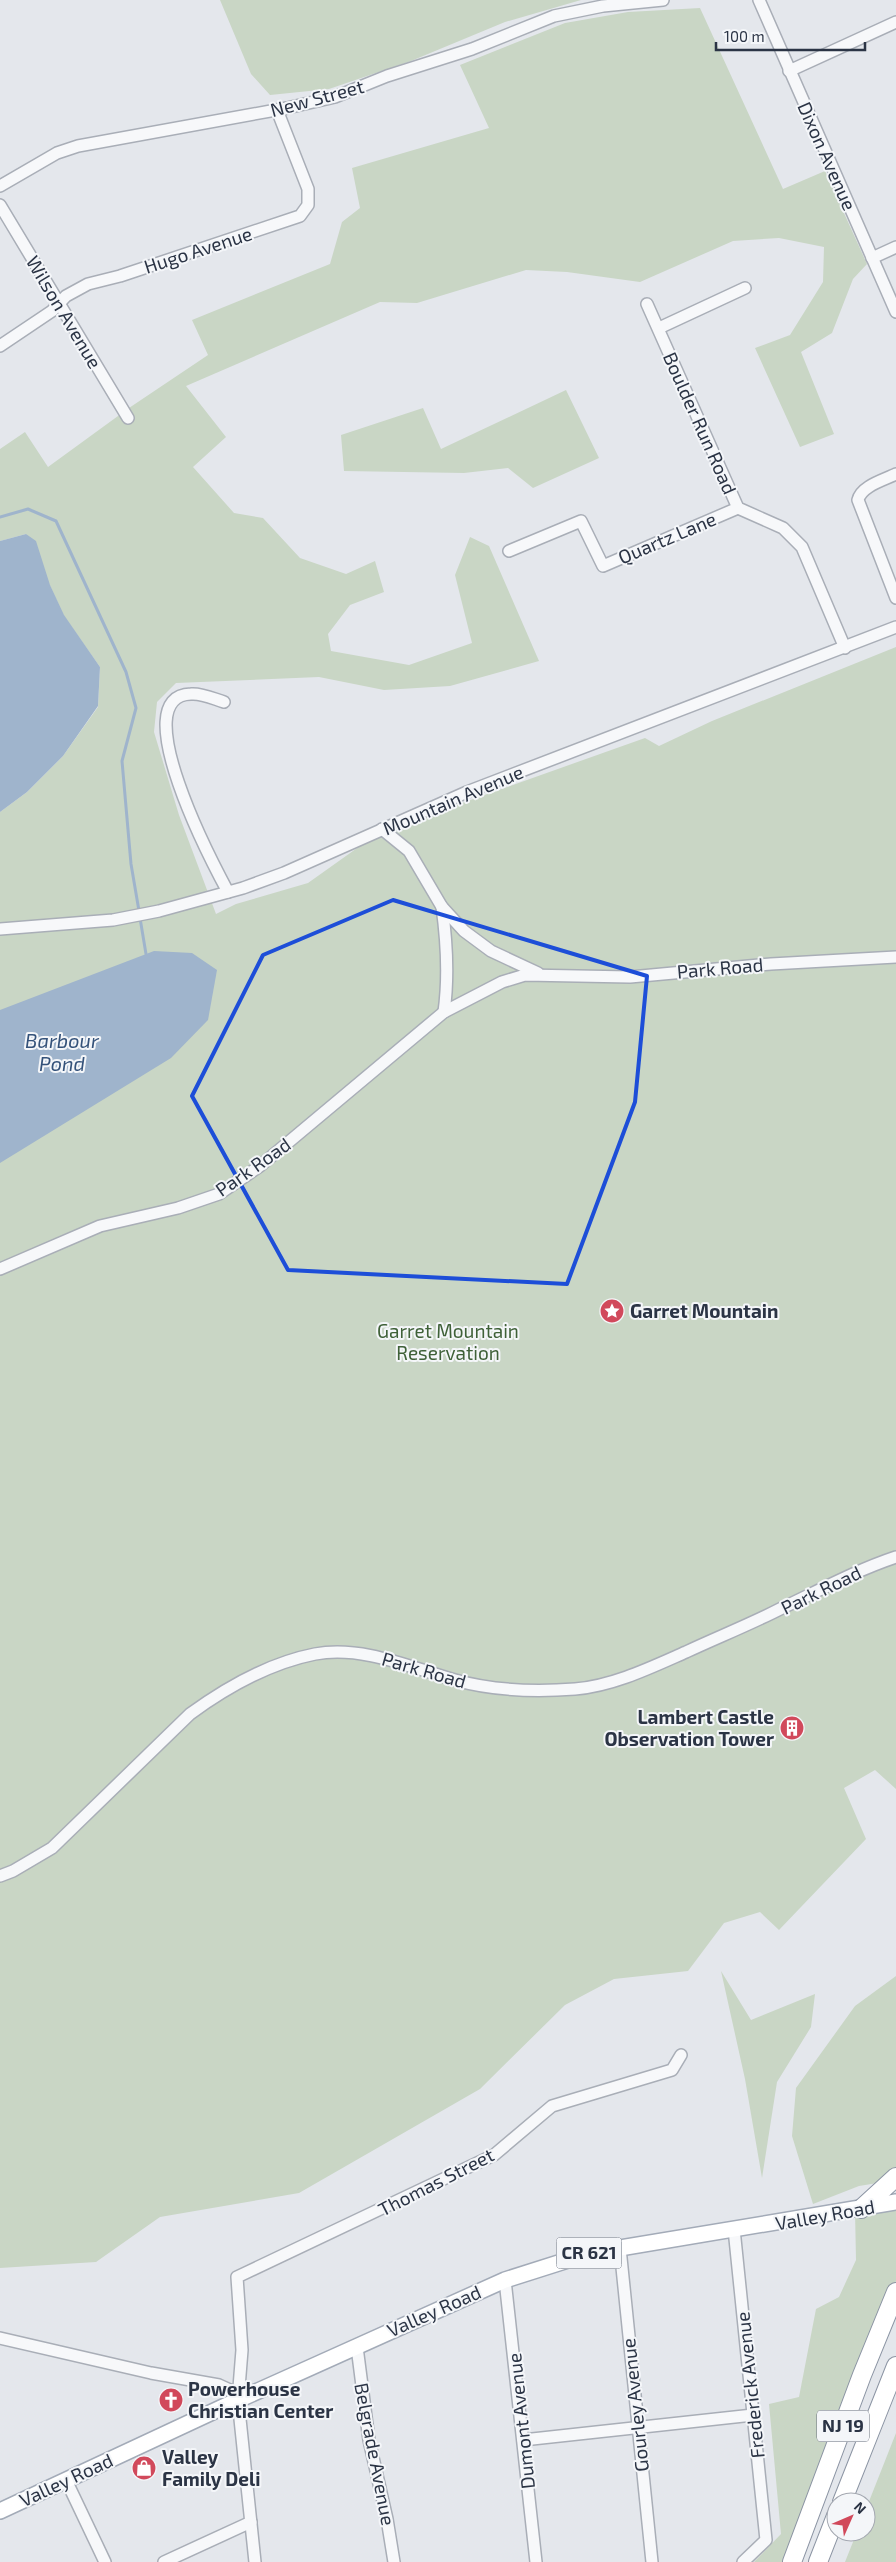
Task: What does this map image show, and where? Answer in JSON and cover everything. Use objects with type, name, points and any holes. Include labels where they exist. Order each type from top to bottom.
[{"type":"highway","points":[[861,2209],[896,2177]]},
{"type":"highway","name":"NJ 19","points":[[792,2562],[896,2292]]},
{"type":"highway","name":"NJ 19","points":[[846,2492],[896,2366]]},
{"type":"highway","points":[[818,2562],[826,2542]]},
{"type":"main road","name":"Valley Road","points":[[0,2511],[238,2400],[505,2280],[590,2253],[896,2202]]},
{"type":"street","name":"New Street","points":[[0,186],[57,152],[78,146],[277,110],[336,97],[387,76],[472,49],[554,16],[603,6],[663,0]]},
{"type":"street","name":"Dixon Avenue","points":[[759,0],[896,312]]},
{"type":"street","points":[[789,71],[894,23],[896,35]]},
{"type":"street","name":"Hugo Avenue","points":[[0,346],[66,296],[88,284],[120,276],[300,216],[308,205],[308,189],[277,110]]},
{"type":"street","name":"Wilson Avenue","points":[[0,205],[128,418]]},
{"type":"street","points":[[872,258],[896,246]]},
{"type":"street","points":[[659,328],[745,288]]},
{"type":"street","name":"Boulder Run Road","points":[[647,304],[738,508],[783,528],[802,547],[845,648]]},
{"type":"street","points":[[896,474],[861,492],[858,500],[896,598]]},
{"type":"street","name":"Quartz Lane","points":[[509,551],[581,521],[603,566],[738,508]]},
{"type":"street","name":"Mountain Avenue","points":[[0,929],[113,920],[158,911],[228,892],[284,873],[468,792],[896,627]]},
{"type":"street","points":[[224,702],[192,694],[177,698],[168,708],[165,733],[175,772],[192,821],[228,892]]},
{"type":"street","name":"Park Road","points":[[382,829],[409,851],[442,907],[464,931],[491,951],[545,975]]},
{"type":"street","name":"Park Road","points":[[442,907],[448,952],[448,988],[444,1012]]},
{"type":"street","name":"Park Road","points":[[0,1269],[100,1226],[178,1208],[219,1194],[260,1166],[444,1012],[502,982],[525,975],[630,977],[771,964],[896,957]]},
{"type":"street","name":"Park Road","points":[[0,1876],[52,1848],[155,1746],[198,1708],[244,1679],[282,1664],[317,1654],[377,1656],[456,1680],[495,1689],[577,1689],[638,1674],[754,1622],[870,1566],[896,1557]]},
{"type":"street","name":"Thomas Street","points":[[238,2400],[242,2350],[237,2277],[494,2155],[552,2106],[672,2070],[681,2055]]},
{"type":"street","name":"Frederick Avenue","points":[[734,2230],[766,2540],[743,2562]]},
{"type":"street","name":"Gourley Avenue","points":[[620,2248],[652,2562]]},
{"type":"street","name":"Dumont Avenue","points":[[505,2280],[536,2562]]},
{"type":"street","points":[[0,2338],[219,2385],[230,2390],[238,2400],[255,2562]]},
{"type":"street","name":"Belgrade Avenue","points":[[357,2347],[369,2440],[388,2519],[394,2562]]},
{"type":"street","points":[[523,2440],[753,2415]]},
{"type":"street","points":[[66,2480],[105,2562]]},
{"type":"street","points":[[164,2562],[251,2522]]},
{"type":"highlighted area","points":[[393,900],[647,976],[635,1102],[567,1284],[288,1270],[192,1096],[263,955]]},
{"type":"green space","points":[[220,0],[581,0],[505,22],[411,61],[329,89],[270,95],[251,74]]},
{"type":"green space","name":"Garret Mountain Reservation","points":[[700,8],[783,189],[825,171],[867,264],[853,279],[832,333],[801,352],[834,434],[800,447],[755,348],[790,335],[823,282],[824,247],[779,238],[733,241],[640,282],[567,272],[526,270],[417,303],[380,302],[186,386],[226,437],[193,467],[234,513],[263,518],[300,558],[346,574],[375,561],[384,592],[350,605],[328,634],[331,651],[409,665],[472,643],[455,575],[470,537],[489,546],[539,661],[450,686],[384,690],[319,677],[176,683],[157,702],[154,732],[179,815],[216,914],[236,904],[308,883],[360,846],[420,818],[645,738],[659,746],[712,721],[896,647],[896,1789],[875,1770],[844,1788],[866,1839],[779,1930],[760,1912],[724,1923],[688,1971],[614,1979],[565,2005],[480,2089],[299,2193],[160,2217],[96,2262],[0,2268],[0,812],[27,792],[63,756],[98,707],[100,667],[64,616],[26,534],[0,541],[0,449],[25,432],[48,467],[129,408],[208,355],[192,320],[330,264],[342,222],[360,208],[352,168],[489,128],[460,65],[565,23],[628,12]]},
{"type":"green space","points":[[566,390],[599,458],[533,488],[508,468],[464,473],[344,471],[341,435],[423,408],[441,449]]},
{"type":"green space","points":[[721,1971],[751,2020],[815,1994],[811,2027],[777,2082],[762,2178],[745,2079]]},
{"type":"green space","points":[[896,1976],[896,2180],[859,2186],[813,2204],[792,2136],[796,2088],[855,2006]]},
{"type":"green space","points":[[896,2203],[896,2281],[858,2365],[782,2562],[754,2562],[781,2534],[769,2404],[799,2397],[816,2309],[839,2297],[856,2260],[855,2211]]},
{"type":"green space","points":[[896,2433],[896,2562],[845,2562],[853,2542],[876,2542],[876,2492],[873,2492]]},
{"type":"water","points":[[26,534],[36,541],[50,585],[64,615],[100,667],[98,706],[63,756],[27,792],[0,812],[0,541]]},
{"type":"water","name":"Barbour Pond","points":[[154,951],[192,953],[217,970],[208,1020],[171,1058],[0,1163],[0,1010]]},
{"type":"waterway","points":[[0,517],[28,509],[56,521],[126,672],[136,708],[122,761],[131,864],[139,911]]},
{"type":"waterway","points":[[140,918],[146,954]]},
{"type":"place","name":"Garret Mountain","points":[[612,1311]]},
{"type":"place","name":"Lambert Castle Observation Tower","points":[[792,1728]]},
{"type":"place","name":"Powerhouse Christian Center","points":[[171,2400]]},
{"type":"place","name":"Valley Family Deli","points":[[144,2468]]}]
